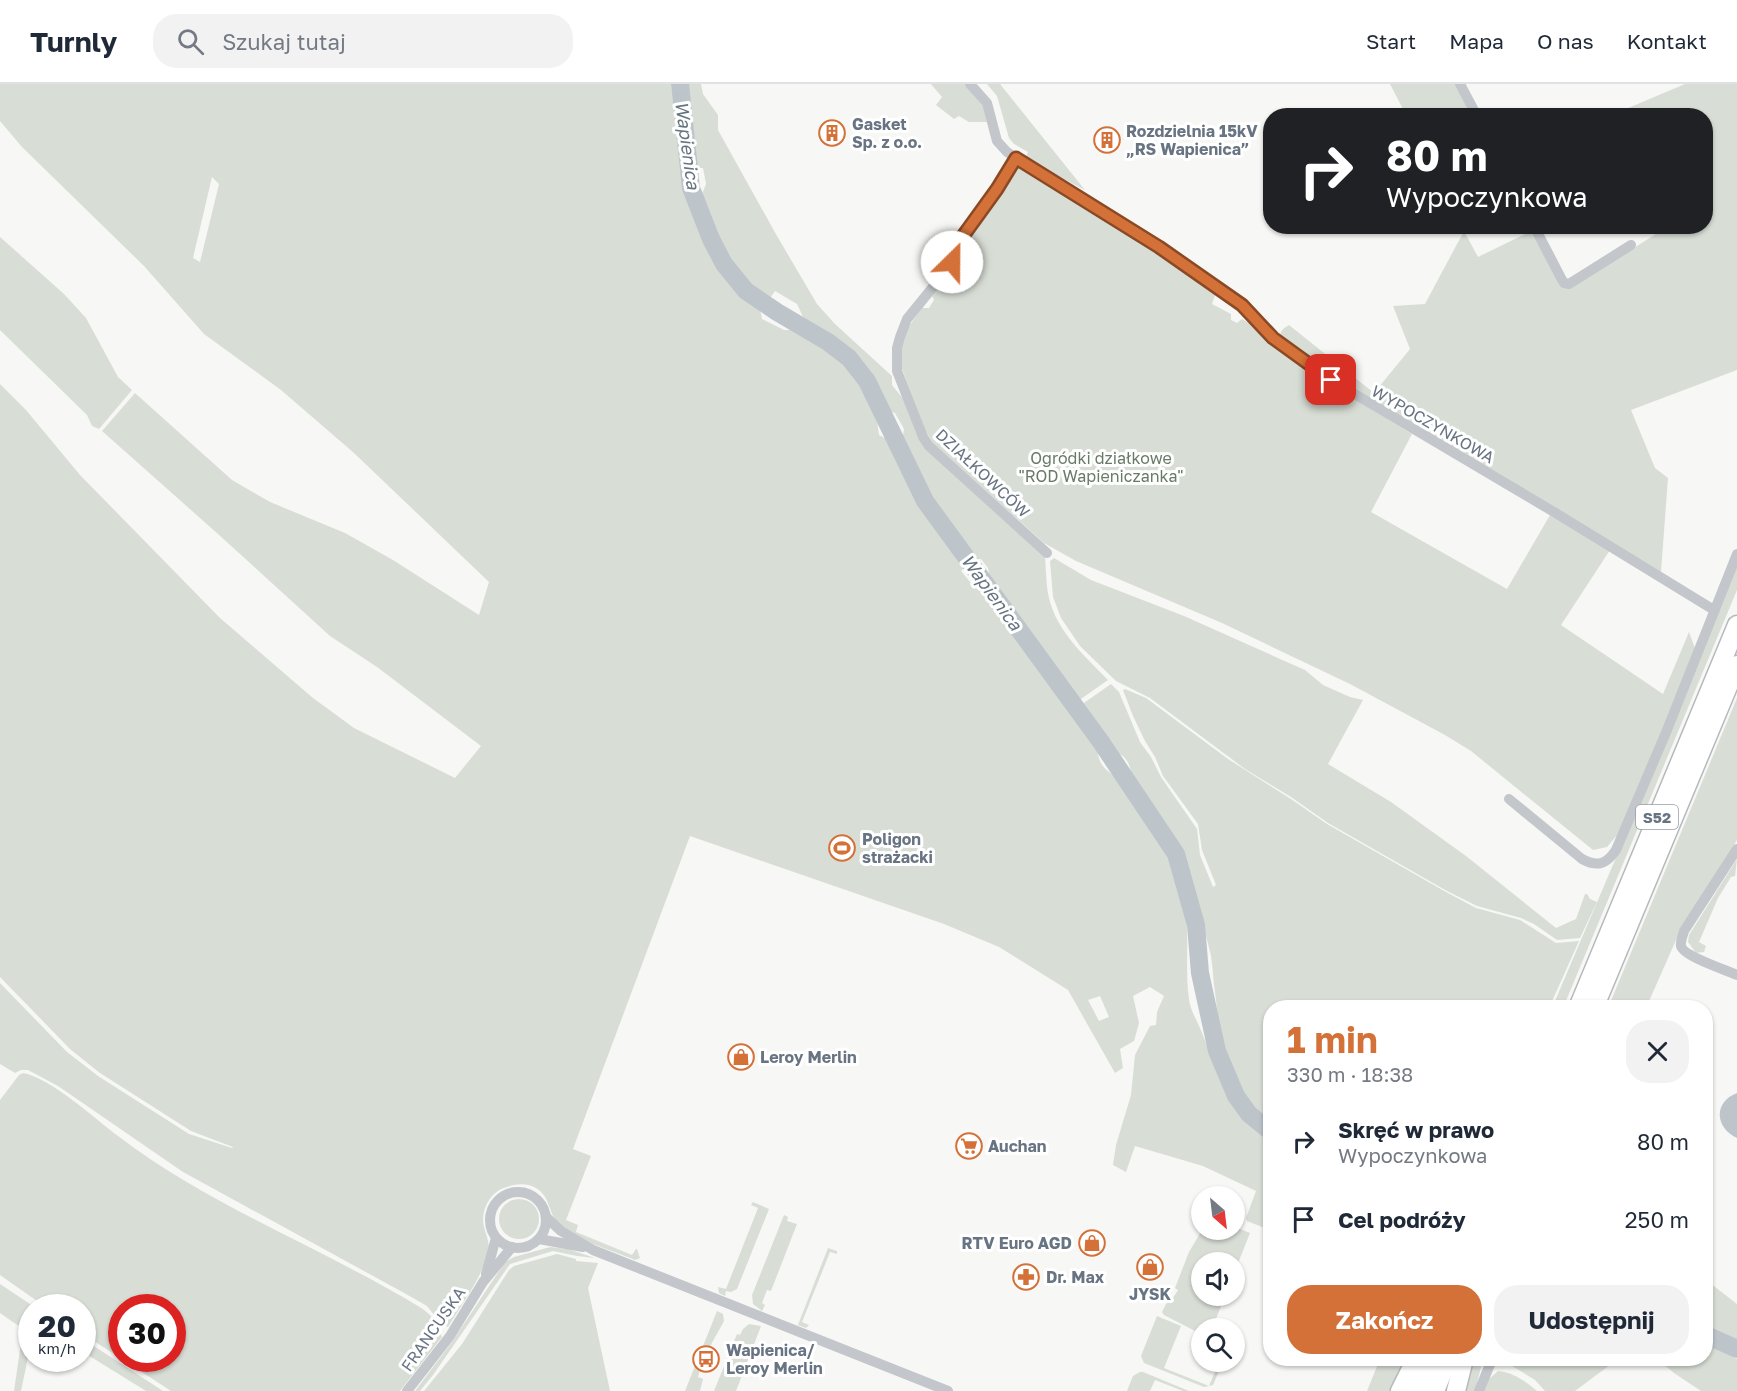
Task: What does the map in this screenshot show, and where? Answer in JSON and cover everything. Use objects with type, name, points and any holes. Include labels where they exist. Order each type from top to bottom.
[{"type":"highway","name":"S52","points":[[1581,1000],[1737,625]]},
{"type":"highway","name":"S52","points":[[1597,1000],[1737,665]]},
{"type":"highway","points":[[1400,1391],[1412,1366]]},
{"type":"highway","points":[[1418,1391],[1428,1366]]},
{"type":"highway","points":[[1435,1391],[1445,1366]]},
{"type":"highway","points":[[1456,1391],[1462,1366]]},
{"type":"street","name":"WYPOCZYNKOWA","points":[[970,84],[987,103],[998,141],[1002,147],[1159,247],[1233,299],[1251,313],[1286,349],[1331,380],[1547,507],[1714,610]]},
{"type":"street","points":[[1460,84],[1473,108]]},
{"type":"street","name":"DZIAŁKOWCÓW","points":[[1016,158],[963,236],[946,271],[907,319],[897,348],[897,371],[923,437],[929,446],[1047,553]]},
{"type":"street","points":[[1538,234],[1564,283],[1569,284],[1631,245]]},
{"type":"street","points":[[1509,799],[1582,859],[1592,864],[1602,864],[1610,859],[1616,850],[1667,730],[1737,554]]},
{"type":"street","points":[[1737,849],[1684,932],[1681,944],[1683,950],[1691,956],[1737,975]]},
{"type":"street","points":[[521,1191],[531,1194],[544,1208],[546,1217],[546,1225],[539,1239],[522,1248],[512,1248],[503,1244],[491,1229],[491,1210],[503,1196],[512,1192],[521,1191]]},
{"type":"street","points":[[546,1217],[561,1231],[593,1250],[948,1391]]},
{"type":"street","name":"FRANCUSKA","points":[[483,1282],[496,1238]]},
{"type":"street","points":[[539,1239],[593,1250]]},
{"type":"street","name":"FRANCUSKA","points":[[407,1391],[454,1329],[483,1282],[512,1248]]},
{"type":"street","points":[[1479,1391],[1489,1366]]},
{"type":"green space","points":[[0,84],[671,84],[682,183],[717,269],[742,296],[760,308],[762,319],[784,330],[801,330],[840,358],[861,382],[879,416],[877,420],[879,435],[890,441],[923,503],[966,566],[961,571],[975,588],[983,589],[1097,748],[1098,756],[1105,769],[1129,791],[1160,837],[1177,877],[1186,912],[1187,978],[1191,1007],[1214,1063],[1236,1105],[1263,1132],[1263,1227],[1247,1221],[1246,1218],[1256,1191],[1203,1166],[1135,1146],[1126,1172],[1113,1165],[1116,1145],[1131,1095],[1135,1055],[1150,1026],[1156,1025],[1157,1012],[1164,996],[1150,987],[1133,996],[1139,1023],[1134,1041],[1120,1049],[1123,1068],[1115,1073],[1068,990],[999,947],[944,924],[690,836],[573,1149],[591,1156],[566,1220],[578,1225],[576,1232],[632,1255],[637,1249],[640,1258],[635,1260],[593,1244],[563,1228],[553,1217],[546,1198],[534,1187],[520,1184],[501,1189],[491,1197],[485,1208],[483,1221],[489,1250],[485,1264],[448,1327],[442,1325],[427,1306],[183,1172],[58,1086],[28,1070],[15,1073],[0,1064],[0,983],[67,1052],[98,1076],[189,1134],[233,1147],[191,1131],[100,1073],[70,1049],[0,977],[0,384],[26,410],[80,475],[220,618],[313,698],[354,728],[455,778],[481,746],[377,667],[330,636],[102,431],[135,393],[232,480],[270,502],[345,533],[393,560],[479,615],[489,582],[354,453],[281,390],[204,334],[144,266],[22,147],[0,121]],"holes":[[[212,177],[219,184],[200,262],[193,258]],[[1100,996],[1109,1017],[1099,1021],[1088,1000]]]},
{"type":"green space","points":[[686,84],[701,84],[703,94],[718,115],[718,130],[817,304],[835,324],[892,376],[892,385],[905,401],[916,433],[1045,556],[1049,598],[1058,622],[1073,643],[1108,680],[1078,701],[991,586],[988,568],[981,559],[974,559],[923,489],[902,442],[904,429],[895,413],[888,411],[872,380],[855,357],[803,317],[797,304],[775,291],[770,298],[749,285],[728,260],[707,212],[702,194],[706,184],[703,168],[695,168]]},
{"type":"green space","points":[[931,84],[965,84],[984,107],[987,122],[969,122],[959,116],[954,119],[936,105],[942,97]]},
{"type":"green space","points":[[987,84],[1000,84],[1085,190],[1025,159],[1028,152],[1014,144],[1009,138],[997,96]]},
{"type":"green space","points":[[1390,84],[1457,84],[1470,108],[1402,108]]},
{"type":"green space","points":[[1685,84],[1737,84],[1737,370],[1631,410],[1655,468],[1668,478],[1661,572],[1368,399],[1281,340],[1280,335],[1289,325],[1374,393],[1410,349],[1393,306],[1425,304],[1462,234],[1466,234],[1478,257],[1525,234],[1534,234],[1561,284],[1575,285],[1656,234],[1713,234],[1713,108],[1628,108]]},
{"type":"green space","name":"Ogródki działkowe \"ROD Wapieniczanka\"","points":[[1018,166],[1216,292],[1212,304],[1231,314],[1231,320],[1237,323],[1242,319],[1289,357],[1412,434],[1371,512],[1507,589],[1550,515],[1610,550],[1561,625],[1663,694],[1689,632],[1696,651],[1618,834],[1607,847],[1593,850],[1471,751],[1445,735],[1350,684],[1222,623],[1076,561],[1044,543],[934,444],[924,429],[902,369],[902,343],[917,315],[922,308],[929,308],[934,300],[932,296],[951,273],[963,243],[980,218],[989,210]]},
{"type":"green space","points":[[0,237],[64,294],[86,318],[118,377],[132,390],[99,429],[92,426],[87,415],[0,330]]},
{"type":"green space","points":[[1054,558],[1091,580],[1184,616],[1305,670],[1323,685],[1363,700],[1328,764],[1391,802],[1466,856],[1556,928],[1576,919],[1585,894],[1587,894],[1590,899],[1597,902],[1580,938],[1557,940],[1521,918],[1477,906],[1447,891],[1328,823],[1245,769],[1150,698],[1116,681],[1080,646],[1061,618],[1053,597],[1050,561]]},
{"type":"green space","points":[[1737,563],[1737,590],[1566,1000],[1555,1000],[1670,731]]},
{"type":"green space","points":[[1111,684],[1119,692],[1140,742],[1197,829],[1200,855],[1213,887],[1216,885],[1202,850],[1198,824],[1163,776],[1133,716],[1123,690],[1125,689],[1146,698],[1228,759],[1327,824],[1446,892],[1476,908],[1520,920],[1556,943],[1579,941],[1553,1000],[1263,1000],[1263,1117],[1236,1080],[1224,1048],[1211,956],[1183,859],[1171,835],[1132,776],[1128,762],[1112,749],[1081,705]]},
{"type":"green space","points":[[1737,698],[1737,840],[1676,940],[1650,1000],[1611,1000]]},
{"type":"green space","points":[[1737,859],[1735,876],[1731,877],[1718,898],[1699,942],[1706,946],[1704,952],[1696,953],[1688,942],[1689,935]]},
{"type":"green space","points":[[23,1073],[34,1076],[59,1090],[118,1136],[191,1184],[423,1309],[431,1316],[442,1337],[400,1391],[171,1391],[142,1372],[186,1372],[186,1294],[108,1294],[108,1350],[96,1342],[96,1294],[27,1294],[0,1275],[0,1100]]},
{"type":"green space","points":[[519,1199],[533,1205],[539,1219],[533,1233],[519,1239],[505,1233],[499,1219],[505,1205]]},
{"type":"green space","points":[[753,1202],[769,1209],[737,1289],[731,1292],[726,1291],[725,1296],[719,1293],[718,1287],[726,1289],[758,1208],[751,1205]]},
{"type":"green space","points":[[784,1215],[788,1217],[787,1221],[797,1224],[771,1291],[767,1290],[762,1303],[765,1305],[762,1311],[753,1304],[752,1295]]},
{"type":"green space","points":[[1245,1231],[1250,1233],[1242,1252],[1191,1252],[1191,1306],[1221,1306],[1216,1318],[1191,1318],[1191,1329],[1162,1312],[1178,1290],[1175,1288],[1196,1240],[1245,1240]]},
{"type":"green space","points":[[550,1247],[568,1249],[595,1258],[553,1251],[510,1264],[433,1375],[420,1391],[415,1391],[452,1342],[505,1262],[514,1257]]},
{"type":"green space","points":[[828,1248],[837,1251],[837,1254],[830,1252],[802,1322],[809,1325],[806,1328],[798,1325]]},
{"type":"green space","points":[[557,1254],[576,1259],[576,1261],[598,1263],[588,1288],[610,1391],[424,1391],[462,1344],[509,1270],[514,1266]]},
{"type":"green space","points":[[0,1284],[18,1296],[18,1326],[0,1313]]},
{"type":"green space","points":[[1713,1285],[1737,1304],[1737,1340],[1713,1330]]},
{"type":"green space","points":[[717,1311],[723,1314],[724,1321],[706,1350],[699,1369],[698,1377],[703,1379],[700,1391],[685,1391]]},
{"type":"green space","points":[[1157,1316],[1181,1326],[1164,1368],[1209,1386],[1204,1387],[1144,1363],[1141,1356]]},
{"type":"green space","points":[[749,1324],[761,1326],[736,1391],[714,1391],[737,1334],[740,1335]]},
{"type":"green space","points":[[96,1347],[108,1355],[108,1367],[96,1360]]},
{"type":"green space","points":[[1713,1347],[1737,1359],[1737,1391],[1701,1391],[1666,1366],[1713,1366]]},
{"type":"green space","points":[[18,1363],[18,1372],[25,1372],[21,1391],[14,1391]]},
{"type":"green space","points":[[1377,1366],[1406,1366],[1394,1391],[1367,1391]]},
{"type":"green space","points":[[1468,1366],[1481,1366],[1475,1391],[1463,1391]]},
{"type":"green space","points":[[1512,1366],[1609,1366],[1575,1391],[1545,1391],[1535,1380]]},
{"type":"green space","points":[[1498,1371],[1519,1378],[1537,1391],[1484,1391],[1489,1379]]},
{"type":"green space","points":[[115,1372],[134,1372],[163,1391],[146,1391]]},
{"type":"green space","points":[[1140,1372],[1189,1391],[1183,1391],[1155,1380],[1150,1391],[1127,1391],[1133,1376]]},
{"type":"green space","points":[[1215,1372],[1219,1372],[1213,1385],[1209,1386]]},
{"type":"shaded area","points":[[1737,1093],[1737,1138],[1724,1128],[1720,1115],[1724,1102]]},
{"type":"waterway","name":"Wapienica","points":[[680,84],[691,188],[711,239],[724,264],[746,291],[828,342],[849,358],[867,381],[925,501],[1101,742],[1176,854],[1196,925],[1200,973],[1217,1051],[1236,1096],[1249,1114],[1263,1125]]},
{"type":"waterway","name":"Wapienica","points":[[1713,1338],[1737,1349]]},
{"type":"place","name":"Gasket Sp. z o.o.","points":[[832,133]]},
{"type":"place","name":"Rozdzielnia 15kV „RS Wapienica”","points":[[1107,140]]},
{"type":"place","name":"Poligon strażacki","points":[[842,848]]},
{"type":"place","name":"Leroy Merlin","points":[[741,1057]]},
{"type":"place","name":"Auchan","points":[[969,1146]]},
{"type":"place","name":"RTV Euro AGD","points":[[1092,1243]]},
{"type":"place","name":"JYSK","points":[[1150,1267]]},
{"type":"place","name":"Dr. Max","points":[[1026,1277]]},
{"type":"place","name":"Wapienica/ Leroy Merlin","points":[[706,1359]]},
{"type":"route","points":[[952,262],[963,236],[1016,158],[1159,247],[1242,305],[1273,338],[1331,380]]}]
